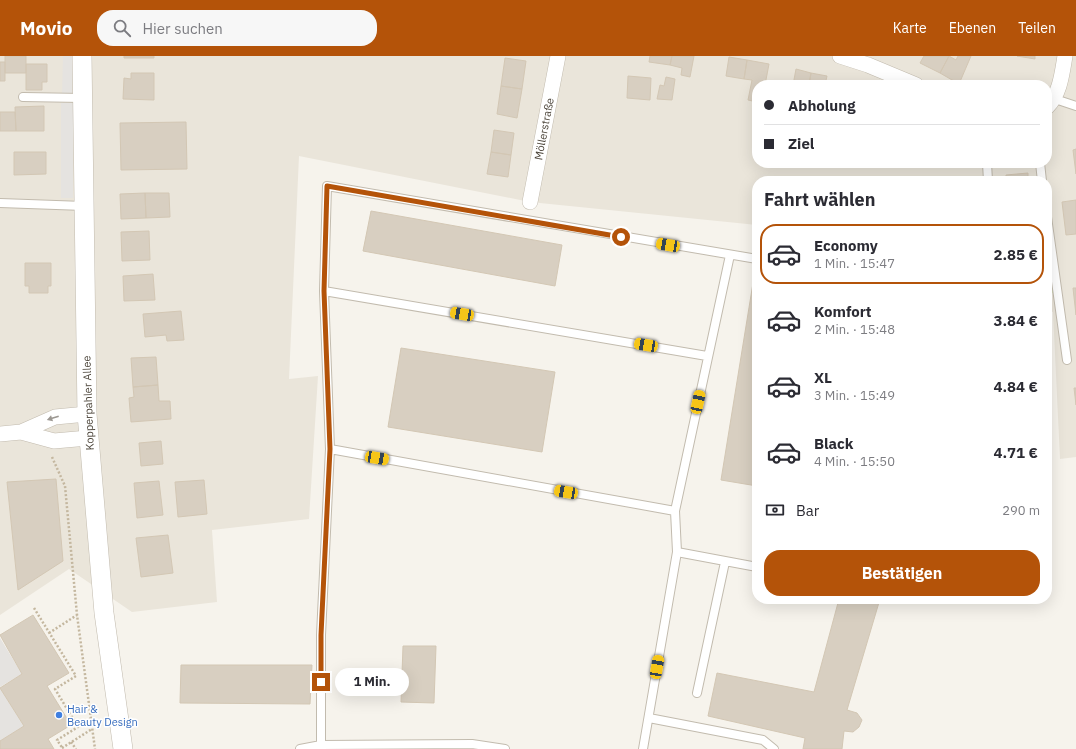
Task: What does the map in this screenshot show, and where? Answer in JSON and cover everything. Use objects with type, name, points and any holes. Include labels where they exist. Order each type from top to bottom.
[{"type":"street","name":"Kopperpahler Allee","points":[[82,56],[88,438],[104,613],[123,749]]},
{"type":"street","name":"Möllerstraße","points":[[530,202],[558,56]]},
{"type":"street","points":[[840,56],[868,65],[904,80]]},
{"type":"street","points":[[1052,100],[1062,74],[1065,56]]},
{"type":"street","points":[[0,434],[21,432],[55,417],[87,414]]},
{"type":"street","points":[[21,432],[54,441],[88,438]]},
{"type":"lane","points":[[23,97],[82,98]]},
{"type":"lane","points":[[1052,103],[1076,106]]},
{"type":"lane","points":[[321,747],[321,635],[330,449],[324,291],[327,186],[752,258]]},
{"type":"lane","points":[[0,203],[84,206]]},
{"type":"lane","points":[[1052,253],[1067,360]]},
{"type":"lane","points":[[643,749],[678,552],[675,511],[707,356],[730,255]]},
{"type":"lane","points":[[324,291],[707,356]]},
{"type":"lane","points":[[330,449],[675,511]]},
{"type":"lane","points":[[678,552],[752,566]]},
{"type":"lane","points":[[697,693],[725,562]]},
{"type":"lane","points":[[649,718],[763,740],[774,749]]},
{"type":"lane","points":[[300,749],[321,747],[472,744],[505,749]]},
{"type":"path","points":[[54,441],[52,458],[65,486],[77,615],[95,749]]},
{"type":"path","points":[[34,608],[76,676],[55,689],[78,727],[57,740],[62,748],[92,729]]},
{"type":"path","points":[[50,633],[77,615]]},
{"type":"path","points":[[71,742],[76,749]]},
{"type":"shaded area","points":[[0,56],[1076,56],[1076,457],[1060,459],[1052,312],[1052,176],[752,176],[752,224],[530,202],[299,156],[289,379],[318,376],[309,519],[212,530],[217,602],[132,612],[69,569],[0,615]]},
{"type":"shaded area","points":[[63,56],[73,56],[72,95],[62,95]]},
{"type":"shaded area","points":[[61,103],[73,103],[73,198],[61,198]]},
{"type":"shaded area","points":[[0,638],[22,674],[0,687]]},
{"type":"shaded area","points":[[0,688],[24,726],[0,741]]},
{"type":"building","points":[[5,56],[26,56],[26,73],[5,73]]},
{"type":"building","points":[[124,56],[154,56],[154,58],[124,58]]},
{"type":"building","points":[[650,56],[672,56],[670,65],[649,62]]},
{"type":"building","points":[[672,56],[694,56],[690,77],[681,75],[682,68],[670,65]]},
{"type":"building","points":[[924,56],[949,56],[940,73],[920,63]]},
{"type":"building","points":[[949,56],[956,60],[958,56],[971,56],[961,80],[952,80],[940,73]]},
{"type":"building","points":[[1017,56],[1035,56],[1035,59]]},
{"type":"building","points":[[729,57],[747,60],[744,79],[726,76]]},
{"type":"building","points":[[505,58],[526,61],[522,89],[501,86]]},
{"type":"building","points":[[747,60],[769,64],[766,80],[744,79]]},
{"type":"building","points":[[0,62],[5,62],[5,81],[0,81]]},
{"type":"building","points":[[26,64],[47,64],[47,82],[42,82],[42,90],[26,90]]},
{"type":"building","points":[[796,69],[811,73],[810,80],[794,80]]},
{"type":"building","points":[[131,73],[154,73],[154,100],[123,99],[124,78],[131,79]]},
{"type":"building","points":[[811,73],[827,76],[826,80],[810,80]]},
{"type":"building","points":[[628,76],[651,78],[650,100],[627,98]]},
{"type":"building","points":[[666,77],[675,79],[672,100],[657,99],[660,85],[664,86]]},
{"type":"building","points":[[752,80],[752,101],[748,100]]},
{"type":"building","points":[[501,86],[522,89],[517,118],[497,114]]},
{"type":"building","points":[[44,106],[44,131],[16,131],[15,107]]},
{"type":"building","points":[[0,112],[15,112],[16,131],[0,131]]},
{"type":"building","points":[[186,122],[187,169],[121,170],[120,123]]},
{"type":"building","points":[[494,130],[514,133],[511,155],[491,152]]},
{"type":"building","points":[[1076,149],[1076,174],[1073,150]]},
{"type":"building","points":[[14,152],[46,152],[46,174],[14,175]]},
{"type":"building","points":[[491,152],[511,155],[508,177],[487,174]]},
{"type":"building","points":[[1028,173],[1028,176],[1006,175]]},
{"type":"building","points":[[145,193],[146,218],[121,219],[120,194]]},
{"type":"building","points":[[145,193],[169,193],[170,217],[146,218]]},
{"type":"building","points":[[1076,200],[1076,234],[1066,235],[1062,202]]},
{"type":"building","points":[[371,211],[562,245],[555,286],[363,251]]},
{"type":"building","points":[[149,231],[150,260],[122,261],[121,232]]},
{"type":"building","points":[[25,263],[51,263],[51,286],[48,286],[48,293],[29,293],[29,286],[25,286]]},
{"type":"building","points":[[153,274],[155,300],[124,301],[123,276]]},
{"type":"building","points":[[1073,288],[1076,288],[1076,315]]},
{"type":"building","points":[[752,289],[752,485],[721,480]]},
{"type":"building","points":[[181,311],[184,340],[167,341],[166,335],[145,337],[143,314]]},
{"type":"building","points":[[401,348],[555,372],[542,452],[388,427]]},
{"type":"building","points":[[156,357],[158,385],[133,387],[131,358]]},
{"type":"building","points":[[158,385],[159,401],[170,401],[171,419],[131,422],[129,398],[134,397],[133,387]]},
{"type":"building","points":[[1074,388],[1076,388],[1076,405]]},
{"type":"building","points":[[161,441],[163,464],[141,466],[139,443]]},
{"type":"building","points":[[56,479],[63,561],[18,590],[7,482]]},
{"type":"building","points":[[204,480],[207,514],[178,517],[175,482]]},
{"type":"building","points":[[159,481],[163,515],[137,518],[134,483]]},
{"type":"building","points":[[168,535],[173,573],[141,577],[136,538]]},
{"type":"building","points":[[838,604],[879,604],[847,710],[857,713],[862,720],[859,727],[853,732],[844,731],[842,749],[803,749],[805,738],[708,716],[717,673],[814,692]]},
{"type":"building","points":[[33,615],[69,673],[47,686],[71,725],[48,739],[54,749],[0,749],[0,741],[24,726],[0,688],[22,674],[0,635]]},
{"type":"building","points":[[403,646],[436,646],[434,703],[401,702]]},
{"type":"building","points":[[181,665],[312,665],[310,704],[180,703]]},
{"type":"place","name":"Hair & Beauty Design","points":[[59,715]]},
{"type":"route","points":[[321,682],[321,635],[330,449],[324,291],[327,186],[621,237]]}]
